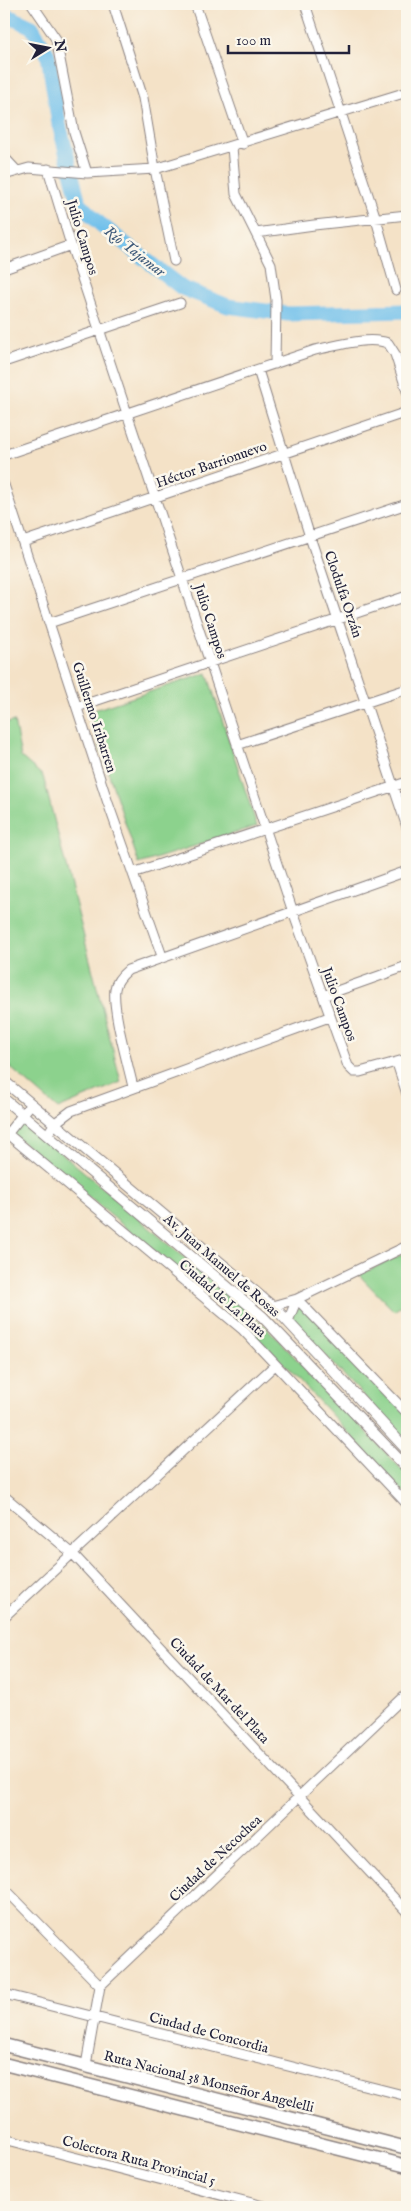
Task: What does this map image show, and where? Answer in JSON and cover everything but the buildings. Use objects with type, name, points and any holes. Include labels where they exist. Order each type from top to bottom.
[{"type":"highway","name":"Ruta Nacional 38 Monseñor Angelelli","points":[[4,2045],[407,2148]]},
{"type":"highway","points":[[4,2064],[407,2166]]},
{"type":"main road","name":"Av. Juan Manuel de Rosas","points":[[4,1081],[272,1306],[407,1450]]},
{"type":"main road","name":"Av. Juan Manuel de Rosas","points":[[4,1099],[262,1316],[407,1468]]},
{"type":"street","points":[[32,4],[56,39],[74,132],[87,173]]},
{"type":"street","points":[[113,4],[144,98],[155,170],[174,261]]},
{"type":"street","points":[[195,4],[243,144]]},
{"type":"street","points":[[305,4],[376,219],[396,290]]},
{"type":"street","points":[[4,176],[29,168],[87,173],[155,170],[342,114],[407,92]]},
{"type":"street","points":[[232,147],[236,194],[271,264],[276,300],[276,364]]},
{"type":"street","points":[[4,157],[17,171]]},
{"type":"street","name":"Julio Campos","points":[[48,169],[71,245],[292,912],[348,1066],[354,1072],[360,1072],[397,1063]]},
{"type":"street","points":[[256,233],[314,224],[407,215]]},
{"type":"street","points":[[4,269],[71,245]]},
{"type":"street","points":[[4,362],[180,303]]},
{"type":"street","points":[[4,455],[315,350],[382,341],[392,347],[407,391]]},
{"type":"street","name":"Clodulfa Orzán","points":[[258,370],[310,537],[407,827]]},
{"type":"street","name":"Héctor Barrionuevo","points":[[23,542],[407,412]]},
{"type":"street","name":"Guillermo Iribarren","points":[[4,485],[162,956]]},
{"type":"street","points":[[49,623],[407,504]]},
{"type":"street","points":[[77,707],[407,596]]},
{"type":"street","points":[[238,745],[407,689]]},
{"type":"street","points":[[133,873],[407,782]]},
{"type":"street","points":[[133,1087],[115,1003],[115,988],[121,977],[128,970],[162,956],[407,871]]},
{"type":"street","points":[[323,996],[407,966]]},
{"type":"street","points":[[47,1135],[71,1111],[330,1017]]},
{"type":"street","points":[[407,1059],[397,1063],[407,1094]]},
{"type":"street","points":[[5,1134],[31,1104]]},
{"type":"street","name":"Ciudad de La Plata","points":[[5,1134],[242,1330],[407,1504]]},
{"type":"street","points":[[272,1306],[296,1299],[407,1246]]},
{"type":"street","points":[[288,1321],[296,1299]]},
{"type":"street","points":[[296,1299],[407,1413]]},
{"type":"street","points":[[4,1616],[275,1365]]},
{"type":"street","name":"Ciudad de Mar del Plata","points":[[4,1496],[73,1554],[407,1912]]},
{"type":"street","name":"Ciudad de Necochea","points":[[100,1986],[407,1694]]},
{"type":"street","points":[[4,1888],[100,1986],[86,2065]]},
{"type":"street","name":"Ciudad de Concordia","points":[[4,1994],[407,2096]]},
{"type":"street","name":"Colectora Ruta Provincial 5","points":[[4,2139],[267,2207]]},
{"type":"green space","points":[[207,673],[257,826],[139,864],[88,712]]},
{"type":"green space","points":[[14,721],[21,757],[43,776],[121,1082],[58,1109],[4,1062],[4,724]]},
{"type":"green space","points":[[23,1120],[267,1328],[407,1475],[407,1496],[287,1367],[244,1326],[13,1134]]},
{"type":"green space","points":[[407,1252],[407,1302],[394,1311],[359,1275]]},
{"type":"green space","points":[[303,1305],[407,1411],[407,1442],[292,1320],[293,1312]]},
{"type":"waterway","name":"Río Tajamar","points":[[4,14],[32,27],[48,55],[59,124],[79,203],[100,224],[182,288],[228,306],[288,314],[407,311]]}]
